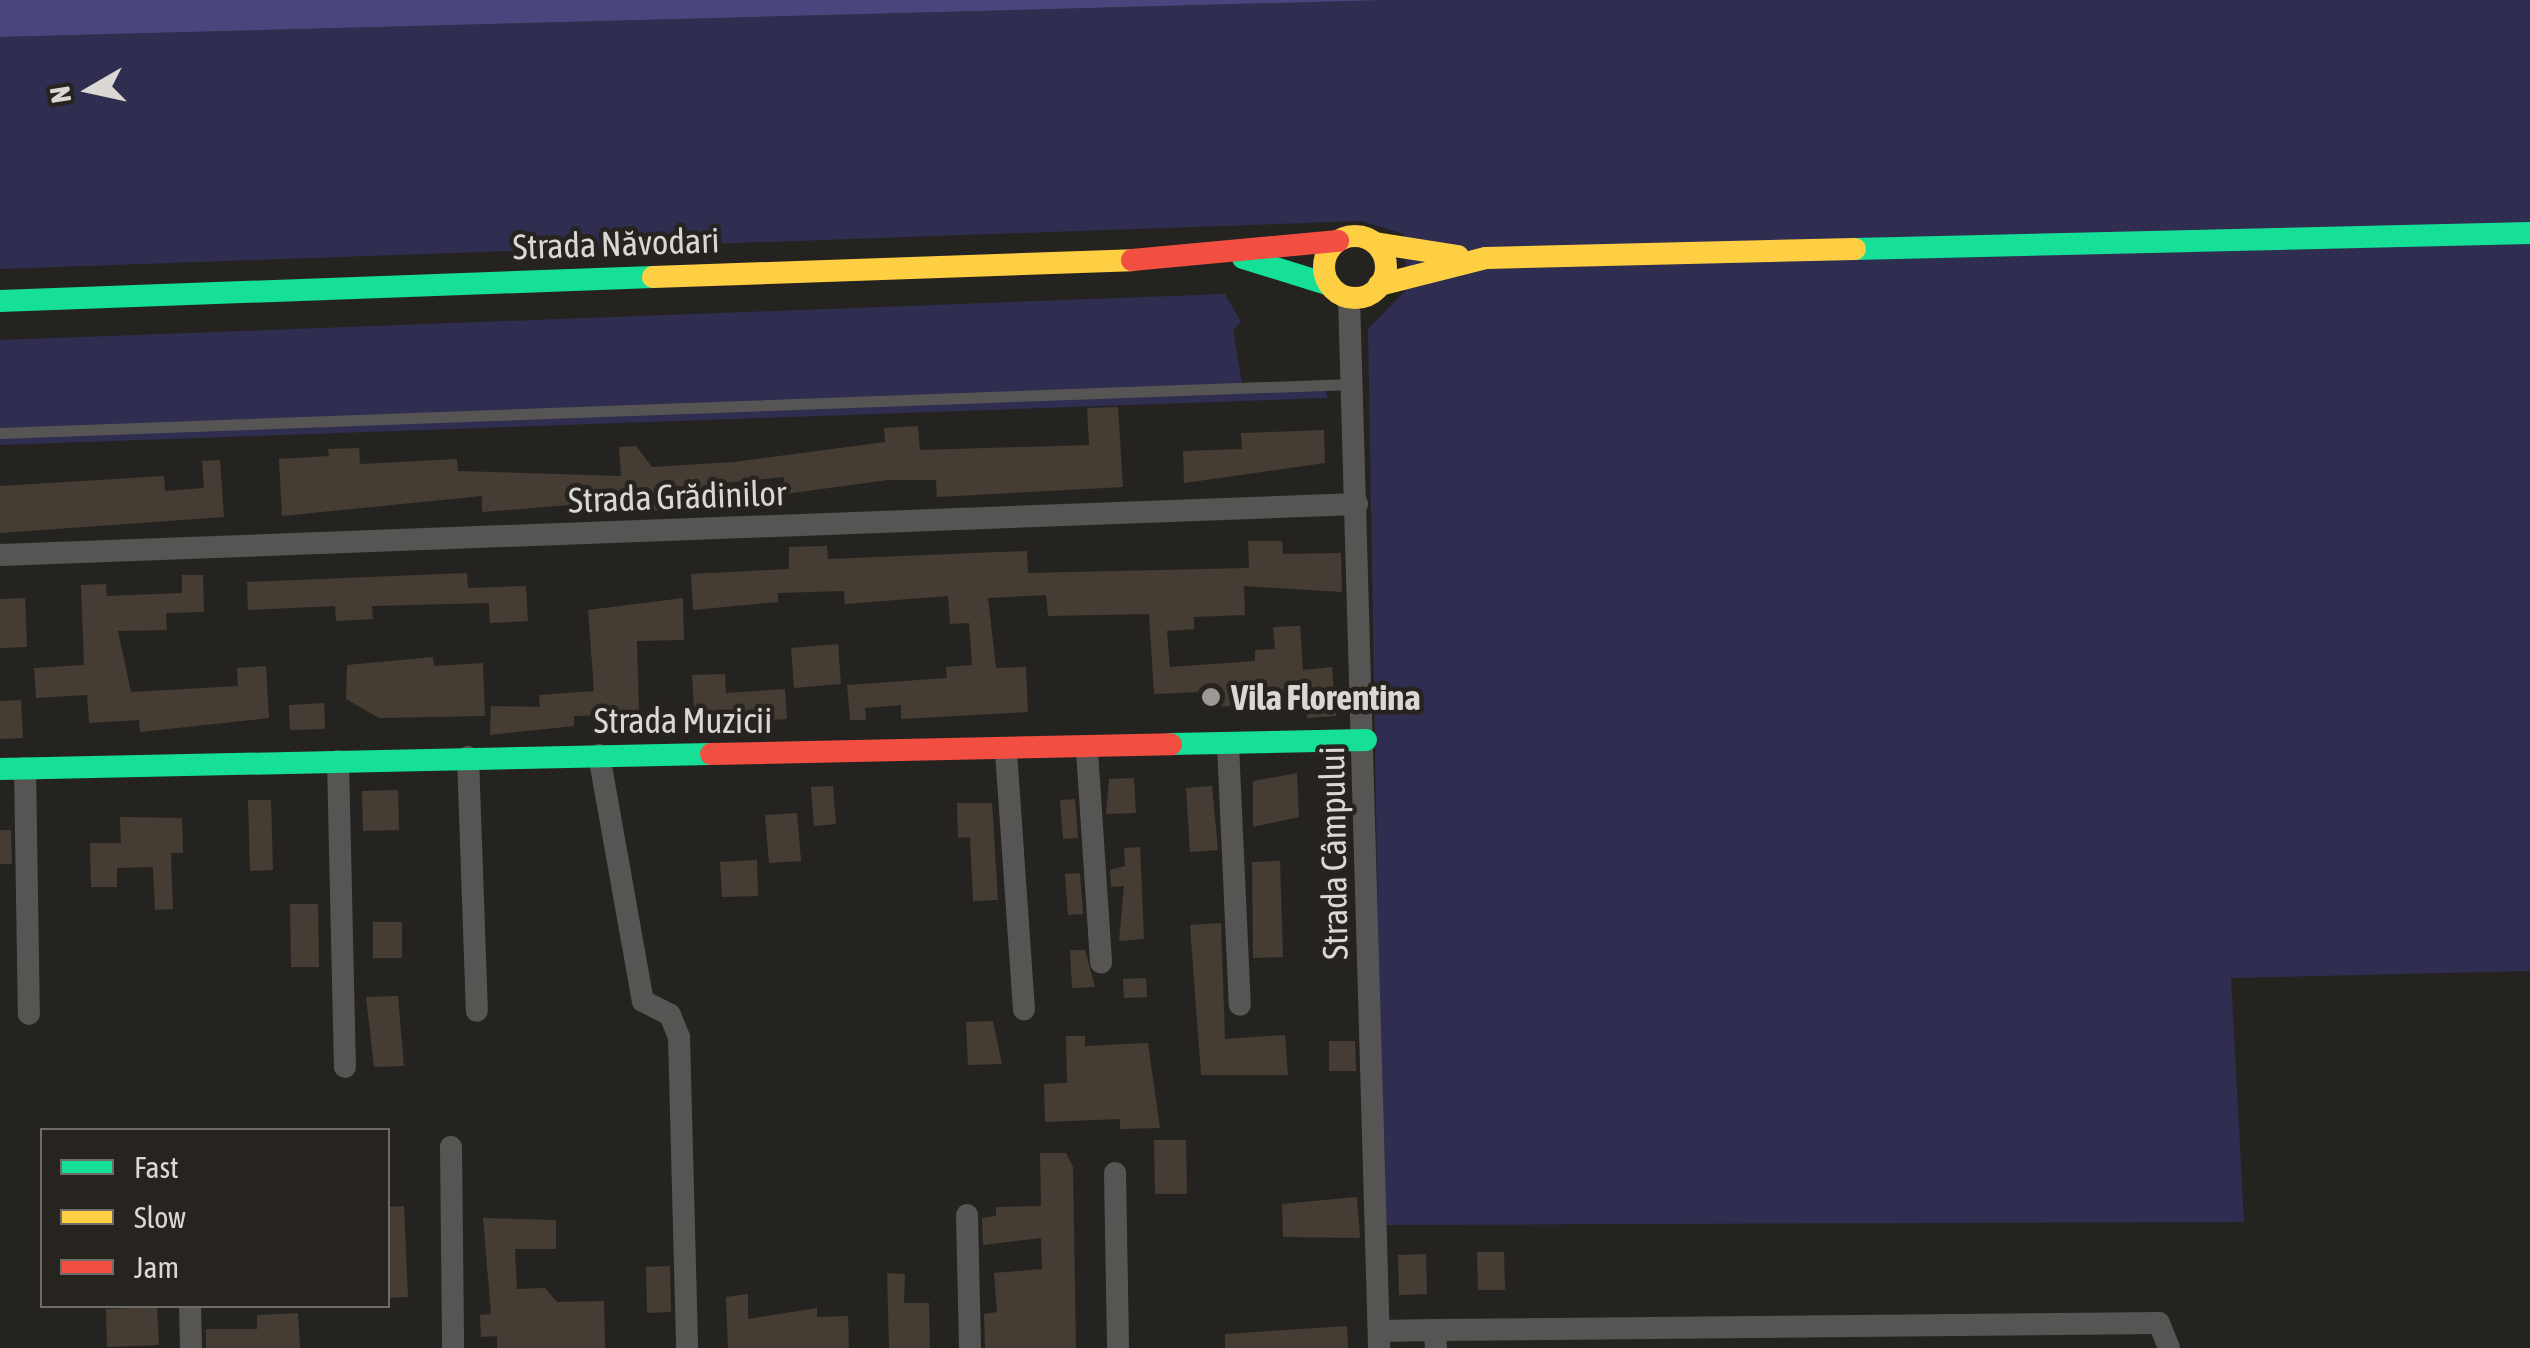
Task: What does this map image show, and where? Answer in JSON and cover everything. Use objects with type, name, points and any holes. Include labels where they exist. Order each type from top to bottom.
[{"type":"main road","points":[[1481,259],[1379,286],[1340,291],[1326,257],[1338,241],[1481,259],[2530,233]]},
{"type":"main road","name":"Strada Năvodari","points":[[0,301],[1236,256],[1338,241]]},
{"type":"main road","points":[[1375,243],[1385,260],[1379,286]]},
{"type":"main road","name":"Strada Năvodari","points":[[1236,256],[1340,291]]},
{"type":"main road","name":"Strada Muzicii","points":[[0,769],[468,757],[1087,751],[1366,740]]},
{"type":"street","name":"Strada Câmpului","points":[[1340,291],[1352,384],[1366,740],[1378,1339]]},
{"type":"street","name":"Strada Grădinilor","points":[[0,555],[1357,504]]},
{"type":"street","points":[[1228,745],[1240,1005]]},
{"type":"street","points":[[1087,751],[1102,962]]},
{"type":"street","points":[[1006,752],[1024,1009]]},
{"type":"street","points":[[599,755],[643,1001],[670,1015],[679,1037],[688,1348]]},
{"type":"street","points":[[468,757],[477,1010]]},
{"type":"street","points":[[338,760],[345,1067]]},
{"type":"street","points":[[25,768],[29,1014]]},
{"type":"street","points":[[451,1146],[453,1348]]},
{"type":"street","points":[[1114,1173],[1118,1348]]},
{"type":"street","points":[[967,1214],[970,1348]]},
{"type":"street","points":[[190,1308],[190,1348]]},
{"type":"street","points":[[1378,1339],[1809,1337],[2159,1324],[2169,1348]]},
{"type":"lane","points":[[0,433],[1352,384]]},
{"type":"shaded area","points":[[0,0],[1389,0],[0,37]]},
{"type":"shaded area","points":[[1389,0],[2530,0],[2530,971],[2231,978],[2244,1222],[1383,1225],[1368,329],[1407,289],[1404,234],[1361,221],[0,269],[0,37]]},
{"type":"shaded area","points":[[1225,294],[1241,322],[1233,330],[1242,384],[1326,382],[1327,398],[0,445],[0,340]]},
{"type":"building","points":[[1118,407],[1123,487],[937,497],[936,480],[888,480],[785,494],[784,477],[714,484],[715,497],[669,500],[669,510],[642,511],[642,499],[482,512],[482,496],[282,516],[279,459],[329,456],[328,449],[359,448],[360,464],[457,459],[458,471],[621,476],[619,447],[636,446],[652,467],[734,462],[885,442],[884,428],[918,426],[920,450],[1089,445],[1087,408]]},
{"type":"building","points":[[1324,430],[1325,463],[1184,483],[1183,451],[1242,449],[1241,433]]},
{"type":"building","points":[[220,460],[224,517],[0,533],[0,486],[164,476],[165,491],[204,488],[202,461]]},
{"type":"building","points":[[1248,541],[1282,541],[1283,554],[1341,553],[1342,592],[1244,586],[1245,615],[1194,617],[1194,629],[1167,631],[1170,667],[1255,661],[1255,650],[1275,649],[1273,627],[1300,626],[1303,670],[1332,667],[1336,716],[1307,718],[1306,701],[1204,708],[1202,692],[1154,694],[1149,614],[1048,616],[1046,595],[988,598],[996,668],[1026,667],[1028,712],[901,719],[901,705],[865,708],[866,720],[850,720],[847,685],[947,678],[946,667],[972,665],[969,623],[950,624],[948,596],[845,604],[844,591],[778,593],[778,602],[693,610],[691,574],[789,569],[789,547],[827,546],[828,559],[1027,551],[1028,573],[1249,568]]},
{"type":"building","points":[[467,573],[468,588],[526,586],[528,621],[490,623],[489,603],[372,606],[373,619],[336,621],[335,606],[248,610],[247,582]]},
{"type":"building","points":[[182,575],[203,575],[204,612],[166,613],[167,630],[118,631],[131,692],[238,686],[237,668],[266,666],[269,718],[140,732],[139,720],[89,723],[87,695],[36,698],[34,668],[84,665],[81,585],[106,584],[107,596],[182,593]]},
{"type":"building","points":[[25,598],[27,647],[0,648],[0,599]]},
{"type":"building","points":[[683,598],[684,640],[637,641],[639,714],[574,716],[574,726],[490,735],[491,706],[540,707],[539,695],[594,691],[588,610]]},
{"type":"building","points":[[838,644],[841,684],[794,688],[791,648]]},
{"type":"building","points":[[433,657],[434,666],[483,663],[485,716],[379,718],[346,699],[347,665]]},
{"type":"building","points":[[725,674],[726,693],[785,689],[787,719],[695,725],[692,675]]},
{"type":"building","points":[[21,700],[23,738],[0,739],[0,701]]},
{"type":"building","points":[[324,703],[325,729],[290,730],[289,705]]},
{"type":"building","points":[[1297,773],[1299,817],[1253,827],[1253,781]]},
{"type":"building","points":[[1134,778],[1136,813],[1106,814],[1109,779]]},
{"type":"building","points":[[833,786],[836,824],[814,826],[811,787]]},
{"type":"building","points":[[1212,786],[1218,850],[1190,852],[1186,788]]},
{"type":"building","points":[[398,790],[399,830],[363,831],[362,791]]},
{"type":"building","points":[[1075,799],[1078,838],[1063,839],[1060,800]]},
{"type":"building","points":[[248,800],[271,800],[273,870],[250,871]]},
{"type":"building","points":[[957,803],[992,803],[998,900],[973,901],[970,837],[958,838]]},
{"type":"building","points":[[797,813],[801,861],[769,863],[765,815]]},
{"type":"building","points":[[120,817],[182,818],[183,853],[171,853],[173,909],[155,910],[153,867],[117,868],[117,887],[91,887],[90,843],[121,843]]},
{"type":"building","points":[[0,830],[11,830],[12,864],[0,864]]},
{"type":"building","points":[[1140,847],[1144,939],[1119,941],[1124,886],[1111,887],[1110,870],[1125,866],[1124,848]]},
{"type":"building","points":[[757,860],[758,896],[722,897],[720,862]]},
{"type":"building","points":[[1280,861],[1283,957],[1253,958],[1252,862]]},
{"type":"building","points":[[1080,873],[1083,914],[1068,915],[1065,874]]},
{"type":"building","points":[[290,904],[318,904],[319,967],[291,967]]},
{"type":"building","points":[[373,922],[402,922],[402,958],[373,958]]},
{"type":"building","points":[[1221,923],[1225,1039],[1285,1035],[1288,1075],[1201,1075],[1190,925]]},
{"type":"building","points":[[1070,950],[1085,950],[1095,987],[1072,988]]},
{"type":"building","points":[[1146,978],[1147,997],[1124,998],[1123,979]]},
{"type":"building","points":[[398,996],[404,1066],[374,1067],[366,997]]},
{"type":"building","points":[[993,1021],[1002,1064],[968,1065],[966,1022]]},
{"type":"building","points":[[1066,1036],[1085,1036],[1085,1046],[1148,1043],[1160,1128],[1120,1129],[1120,1119],[1045,1122],[1044,1084],[1067,1083]]},
{"type":"building","points":[[1329,1041],[1355,1041],[1356,1071],[1329,1071]]},
{"type":"building","points":[[1154,1140],[1186,1140],[1187,1194],[1155,1194]]},
{"type":"building","points":[[1040,1153],[1066,1153],[1073,1167],[1076,1348],[985,1348],[984,1314],[997,1312],[994,1273],[1042,1269],[1041,1238],[983,1245],[982,1218],[996,1216],[996,1207],[1041,1206]]},
{"type":"building","points":[[1357,1197],[1360,1238],[1283,1237],[1282,1204]]},
{"type":"building","points":[[404,1206],[408,1297],[390,1298],[390,1207]]},
{"type":"building","points":[[483,1218],[556,1220],[556,1249],[515,1249],[517,1289],[545,1288],[557,1302],[604,1301],[605,1348],[497,1348],[497,1336],[481,1337],[480,1315],[491,1314]]},
{"type":"building","points":[[1477,1252],[1504,1252],[1505,1290],[1478,1290]]},
{"type":"building","points":[[1426,1254],[1427,1294],[1399,1295],[1398,1255]]},
{"type":"building","points":[[670,1266],[671,1312],[647,1313],[646,1267]]},
{"type":"building","points":[[887,1273],[905,1274],[904,1303],[929,1303],[930,1348],[889,1348]]},
{"type":"building","points":[[748,1294],[748,1319],[817,1308],[817,1317],[848,1316],[849,1348],[728,1348],[726,1297]]},
{"type":"building","points":[[157,1308],[159,1345],[107,1347],[106,1309]]},
{"type":"building","points":[[298,1313],[300,1348],[206,1348],[206,1329],[257,1329],[257,1315]]},
{"type":"building","points":[[1347,1326],[1348,1348],[1225,1348],[1225,1334]]},
{"type":"traffic: fast","points":[[1855,249],[2530,233]]},
{"type":"traffic: fast","points":[[1243,258],[1330,285]]},
{"type":"traffic: fast","points":[[0,301],[653,277]]},
{"type":"traffic: fast","points":[[1171,744],[1366,740]]},
{"type":"traffic: fast","points":[[0,769],[711,754]]},
{"type":"traffic: slow","points":[[1355,236],[1377,245],[1386,267],[1377,289],[1355,298],[1333,289],[1324,267],[1333,245],[1355,236]]},
{"type":"traffic: slow","points":[[1375,243],[1458,256]]},
{"type":"traffic: slow","points":[[1379,285],[1486,258],[1855,249]]},
{"type":"traffic: slow","points":[[653,277],[1132,260]]},
{"type":"traffic: jam","points":[[1132,260],[1338,241]]},
{"type":"traffic: jam","points":[[711,754],[1171,744]]},
{"type":"place","name":"Vila Florentina","points":[[1211,697]]}]
